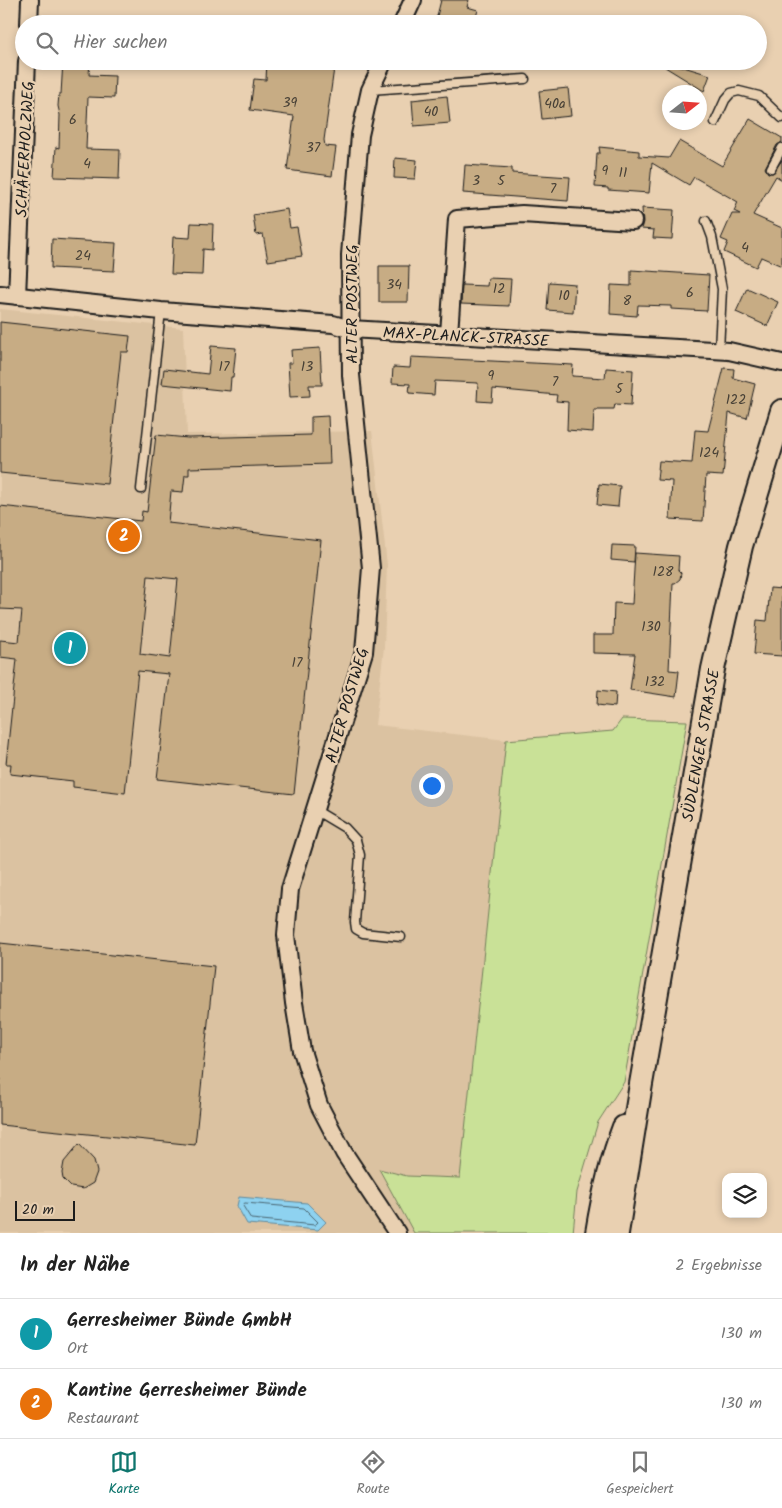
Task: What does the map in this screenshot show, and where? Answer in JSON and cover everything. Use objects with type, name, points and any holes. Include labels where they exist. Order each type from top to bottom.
[{"type":"main road","name":"SÜDLENGER STRASSE","points":[[617,1233],[713,670],[741,546],[782,411]]},
{"type":"main road","name":"SÜDLENGER STRASSE","points":[[597,1233],[612,1159],[641,1084]]},
{"type":"street","points":[[29,15],[30,0]]},
{"type":"street","points":[[406,15],[413,0]]},
{"type":"street","name":"SCHÄFERHOLZWEG","points":[[17,296],[27,70]]},
{"type":"street","name":"ALTER POSTWEG","points":[[380,70],[370,90],[360,134],[350,255],[351,375],[371,568],[364,652],[290,889],[286,932],[294,1003],[302,1051],[319,1105],[344,1153],[397,1233]]},
{"type":"street","points":[[449,334],[457,219],[522,214],[633,221]]},
{"type":"street","name":"MAX-PLANCK-STRASSE","points":[[0,294],[333,324],[350,329],[719,350],[782,363]]},
{"type":"lane","points":[[370,90],[525,79]]},
{"type":"lane","points":[[715,122],[731,93],[739,91],[759,96],[782,118]]},
{"type":"lane","points":[[771,168],[782,148]]},
{"type":"lane","points":[[706,221],[712,237],[722,289],[719,350]]},
{"type":"lane","points":[[140,489],[161,310]]},
{"type":"lane","points":[[315,810],[345,828],[356,840],[360,854],[356,930],[363,933],[401,937]]},
{"type":"shaded area","points":[[0,309],[183,328],[187,434],[372,431],[387,565],[384,647],[375,725],[506,740],[460,1179],[407,1176],[379,1169],[414,1233],[0,1233]]},
{"type":"green space","points":[[622,719],[687,721],[624,1082],[598,1122],[577,1192],[573,1233],[414,1233],[379,1169],[407,1176],[460,1178],[506,740],[613,731]]},
{"type":"water","points":[[239,1197],[307,1203],[326,1222],[318,1230],[247,1224],[237,1206]]},
{"type":"building","points":[[441,0],[469,0],[467,7],[478,10],[477,15],[437,15]]},
{"type":"building","points":[[62,70],[89,70],[89,75],[115,76],[114,98],[88,97],[86,149],[120,150],[119,179],[54,177],[56,147],[59,148],[60,115],[58,106],[59,94],[61,94]]},
{"type":"building","points":[[267,70],[334,70],[324,140],[325,146],[336,147],[332,176],[287,170],[294,116],[250,110],[254,79],[266,80]]},
{"type":"building","points":[[670,70],[693,70],[710,75],[706,85],[694,85]]},
{"type":"building","points":[[568,88],[571,116],[542,119],[539,91]]},
{"type":"building","points":[[447,96],[450,123],[414,126],[412,100]]},
{"type":"building","points":[[750,119],[782,138],[782,142],[777,145],[765,168],[768,173],[773,173],[782,160],[782,180],[776,176],[753,215],[782,228],[782,266],[761,257],[756,267],[724,252],[728,242],[721,239],[732,214],[740,214],[734,211],[738,202],[694,177],[689,185],[652,163],[649,193],[608,190],[608,188],[595,187],[597,153],[600,153],[599,147],[639,151],[639,156],[669,158],[679,141],[722,166]]},
{"type":"building","points":[[395,158],[417,160],[415,179],[394,178]]},
{"type":"building","points":[[465,165],[512,168],[512,173],[570,177],[568,201],[463,193]]},
{"type":"building","points":[[642,208],[674,210],[672,239],[653,238],[654,230],[641,229],[643,222]]},
{"type":"building","points":[[287,209],[290,228],[297,227],[302,256],[268,261],[263,234],[256,235],[253,215]]},
{"type":"building","points":[[191,223],[213,224],[212,250],[203,249],[202,275],[171,274],[173,237],[190,238]]},
{"type":"building","points":[[52,239],[116,243],[114,271],[51,268]]},
{"type":"building","points":[[379,266],[409,266],[408,302],[379,302]]},
{"type":"building","points":[[631,270],[709,275],[707,311],[671,309],[671,306],[638,305],[637,316],[610,314],[611,285],[631,286]]},
{"type":"building","points":[[488,278],[511,279],[509,306],[461,304],[462,285],[487,286]]},
{"type":"building","points":[[549,282],[575,284],[573,312],[547,310]]},
{"type":"building","points":[[747,288],[778,302],[767,326],[736,312]]},
{"type":"building","points":[[0,322],[130,336],[128,352],[121,352],[107,484],[0,473]]},
{"type":"building","points":[[211,346],[236,348],[230,391],[162,384],[164,369],[208,374]]},
{"type":"building","points":[[320,348],[322,385],[309,385],[310,396],[290,397],[288,363],[292,363],[291,350]]},
{"type":"building","points":[[411,357],[573,365],[572,376],[605,378],[606,368],[633,370],[631,405],[615,404],[614,409],[594,410],[593,432],[567,430],[568,402],[556,401],[557,395],[493,389],[492,402],[477,401],[478,383],[435,381],[434,395],[409,393],[410,384],[392,383],[393,367],[410,368]]},
{"type":"building","points":[[724,368],[734,369],[733,378],[755,384],[747,418],[729,413],[723,476],[706,475],[703,521],[670,519],[672,481],[657,480],[659,461],[692,463],[695,430],[708,431]]},
{"type":"building","points":[[328,416],[330,464],[189,468],[189,475],[185,475],[183,492],[171,491],[168,523],[321,540],[294,794],[157,779],[169,674],[138,671],[125,793],[73,787],[73,781],[10,774],[11,764],[6,764],[17,659],[0,657],[0,640],[19,642],[22,610],[0,609],[0,506],[141,521],[142,511],[147,512],[156,435],[188,438],[311,435],[311,417]],"holes":[[[148,576],[178,579],[170,658],[140,654]]]},
{"type":"building","points":[[599,484],[620,486],[618,507],[597,505]]},
{"type":"building","points":[[612,545],[635,546],[634,562],[611,560]]},
{"type":"building","points":[[635,553],[679,556],[678,570],[681,573],[680,579],[673,583],[669,670],[679,671],[676,697],[630,690],[635,654],[593,653],[593,635],[613,635],[614,603],[632,604]]},
{"type":"building","points":[[770,588],[782,589],[782,656],[754,654],[757,620],[767,621]]},
{"type":"building","points":[[598,690],[616,692],[615,707],[597,705]]},
{"type":"building","points":[[0,943],[214,966],[195,1145],[0,1125]]},
{"type":"building","points":[[79,1144],[94,1160],[97,1172],[93,1183],[83,1189],[71,1187],[63,1179],[62,1173],[64,1162]]},
{"type":"place","name":"Kantine Gerresheimer Bünde","points":[[124,536]]},
{"type":"place","name":"Gerresheimer Bünde GmbH","points":[[70,648]]}]
